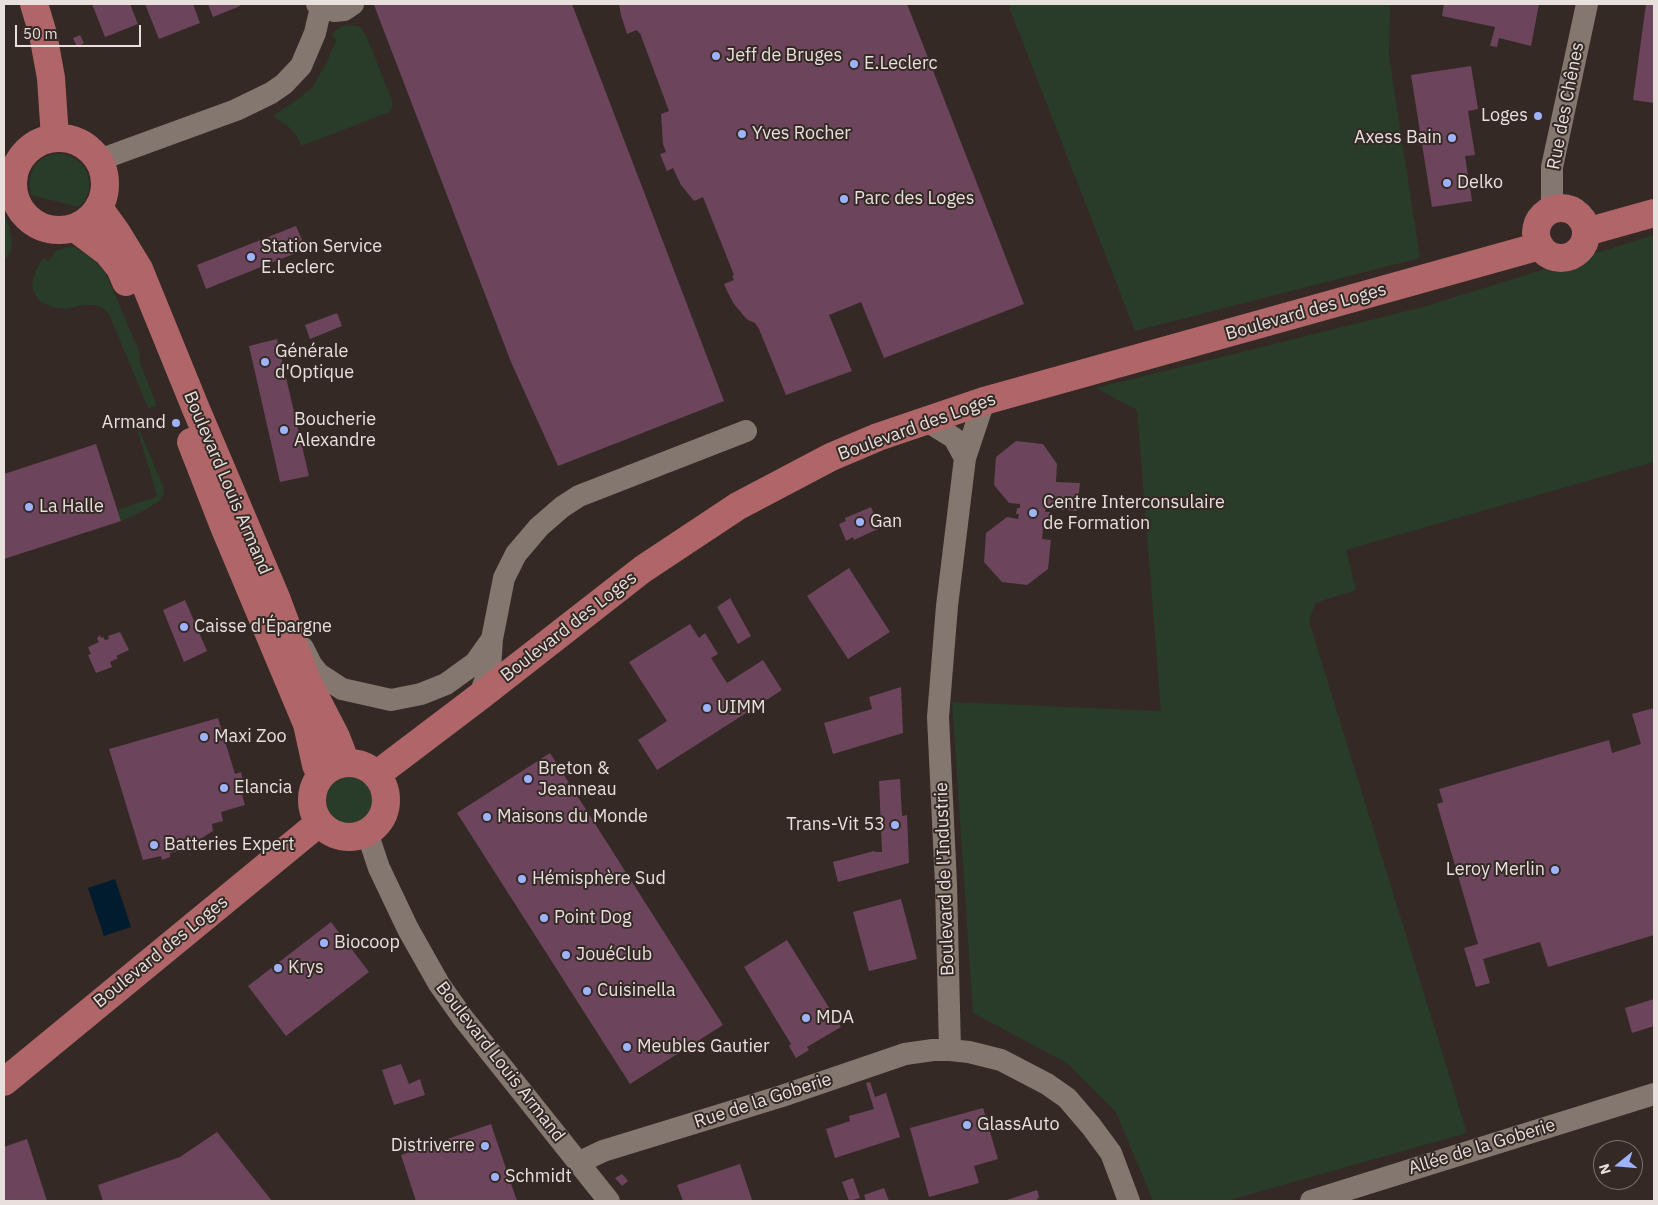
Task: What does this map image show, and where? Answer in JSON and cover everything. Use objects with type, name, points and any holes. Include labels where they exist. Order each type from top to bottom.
[{"type":"main road","points":[[34,4],[43,34],[51,78],[55,138]]},
{"type":"main road","points":[[68,138],[91,150],[99,160],[106,184],[104,197],[99,208],[88,220],[75,228],[61,230],[46,228],[32,221],[9,194],[13,181],[10,168],[31,147],[42,140],[68,138]]},
{"type":"main road","points":[[1560,207],[1568,208],[1581,217],[1585,224],[1586,232],[1581,248],[1575,254],[1558,258],[1551,256],[1540,246],[1536,232],[1537,225],[1546,213],[1560,207]]},
{"type":"main road","name":"Boulevard Louis Armand","points":[[99,208],[139,269],[277,600],[307,681],[336,737],[346,763]]},
{"type":"main road","points":[[1586,232],[1654,213]]},
{"type":"main road","name":"Boulevard Louis Armand","points":[[75,228],[107,252],[120,268],[223,524],[304,716],[316,765],[321,775]]},
{"type":"main road","name":"Boulevard des Loges","points":[[376,775],[643,569],[738,506],[831,457],[878,437],[984,401],[1540,246]]},
{"type":"main road","points":[[346,763],[357,764],[367,768],[376,775],[382,784],[385,794],[385,806],[376,826],[357,836],[346,837],[331,832],[319,822],[313,811],[311,798],[314,786],[321,775],[336,765],[346,763]]},
{"type":"main road","name":"Boulevard des Loges","points":[[4,1082],[319,822]]},
{"type":"street","points":[[99,160],[236,110],[271,93],[284,84],[301,66],[315,33],[319,6],[334,11],[344,10],[353,4]]},
{"type":"street","name":"Rue des Chênes","points":[[1552,209],[1552,166],[1587,4]]},
{"type":"street","name":"Boulevard de l'Industrie","points":[[950,1050],[946,884],[938,717],[947,606],[965,458],[984,401]]},
{"type":"street","points":[[925,420],[954,438],[965,458]]},
{"type":"street","points":[[479,697],[490,668],[492,639],[504,578],[516,554],[539,527],[562,507],[579,496],[746,431]]},
{"type":"street","points":[[277,600],[311,664],[320,674],[342,689],[391,700],[405,699],[446,684],[475,663],[492,639]]},
{"type":"street","name":"Boulevard Louis Armand","points":[[367,832],[380,868],[408,929],[439,984],[463,1018],[609,1201]]},
{"type":"street","name":"Rue de la Goberie","points":[[578,1163],[588,1157],[782,1096],[905,1054],[933,1050],[950,1050]]},
{"type":"street","points":[[950,1050],[969,1052],[1001,1060],[1047,1084],[1067,1098],[1111,1153],[1129,1201]]},
{"type":"street","name":"Allée de la Goberie","points":[[1310,1201],[1654,1094]]},
{"type":"green space","points":[[1008,4],[1390,4],[1389,56],[1420,258],[1135,331]]},
{"type":"green space","points":[[342,26],[360,27],[366,35],[393,103],[391,109],[389,112],[302,146],[288,126],[275,118],[274,115],[312,88],[328,60],[336,40],[332,36]]},
{"type":"green space","points":[[53,154],[73,157],[81,163],[87,172],[89,191],[85,200],[78,207],[31,195],[29,184],[35,165],[43,158]]},
{"type":"green space","points":[[4,215],[9,226],[12,244],[10,254],[4,260]]},
{"type":"green space","points":[[1654,235],[1654,462],[1346,550],[1356,590],[1315,603],[1309,621],[1467,1133],[1226,1201],[1153,1201],[1116,1112],[1067,1063],[973,1013],[952,702],[1161,711],[1137,410],[1096,388],[1423,307]]},
{"type":"green space","points":[[67,247],[74,247],[91,256],[106,274],[139,351],[140,363],[157,406],[148,408],[109,314],[101,307],[94,305],[66,309],[51,307],[40,301],[34,293],[32,283],[36,270],[43,258],[49,261],[56,251]]},
{"type":"green space","points":[[134,419],[163,486],[164,493],[160,500],[147,509],[121,521],[118,510],[157,495]]},
{"type":"green space","points":[[352,773],[362,775],[370,781],[376,789],[378,799],[376,809],[370,817],[362,823],[352,825],[342,823],[334,817],[328,809],[326,799],[328,789],[334,781],[342,775]]},
{"type":"water","points":[[115,879],[131,927],[104,936],[88,888]]},
{"type":"building","points":[[92,4],[130,4],[138,24],[105,37]]},
{"type":"building","points":[[145,4],[193,4],[200,23],[159,39]]},
{"type":"building","points":[[208,4],[239,4],[240,6],[213,17]]},
{"type":"building","points":[[572,4],[724,401],[558,466],[511,362],[374,5]]},
{"type":"building","name":"Parc des Loges","points":[[619,4],[907,4],[1024,304],[884,358],[861,302],[829,315],[852,371],[786,395],[759,329],[734,304],[724,284],[734,280],[732,276],[734,275],[703,197],[694,201],[681,185],[673,168],[667,171],[660,154],[666,152],[663,144],[661,114],[669,111],[640,33],[637,30],[627,34]]},
{"type":"building","points":[[1444,4],[1539,4],[1531,46],[1499,38],[1497,47],[1490,46],[1495,27],[1442,16]]},
{"type":"building","points":[[1646,4],[1654,4],[1654,103],[1633,100]]},
{"type":"building","points":[[80,35],[84,43],[77,47],[73,38]]},
{"type":"building","points":[[1471,66],[1478,109],[1468,111],[1475,155],[1465,156],[1472,201],[1432,207],[1411,75]]},
{"type":"building","name":"Station Service E.Leclerc","points":[[296,226],[306,249],[206,289],[197,265]]},
{"type":"building","points":[[337,313],[342,326],[310,339],[305,325]]},
{"type":"building","points":[[277,339],[309,476],[280,482],[249,346]]},
{"type":"building","name":"Centre Interconsulaire de Formation","points":[[1016,441],[1043,444],[1057,464],[1056,482],[1080,483],[1077,511],[1046,508],[1045,512],[1050,512],[1049,519],[1044,518],[1042,539],[1051,540],[1048,569],[1027,585],[1002,582],[984,562],[986,533],[1007,517],[1018,519],[1019,514],[1016,514],[1020,504],[1009,503],[994,485],[996,457]]},
{"type":"building","points":[[96,444],[121,521],[4,559],[4,474]]},
{"type":"building","points":[[871,507],[880,528],[854,540],[853,537],[846,541],[839,524],[846,521],[845,518]]},
{"type":"building","points":[[849,568],[890,632],[848,659],[807,596]]},
{"type":"building","points":[[730,598],[751,636],[738,644],[717,607]]},
{"type":"building","points":[[185,600],[207,651],[184,662],[163,610]]},
{"type":"building","name":"UIMM","points":[[690,624],[699,638],[705,633],[718,654],[711,658],[727,683],[763,660],[782,690],[657,770],[638,740],[667,721],[629,662]]},
{"type":"building","points":[[120,632],[129,650],[116,656],[118,658],[110,662],[112,667],[96,673],[88,655],[91,654],[88,647],[99,642],[97,638],[100,635],[105,640],[109,639],[108,636]]},
{"type":"building","points":[[901,687],[903,733],[833,754],[824,723],[872,709],[869,697]]},
{"type":"building","name":"Leroy Merlin","points":[[1654,708],[1654,935],[1548,967],[1540,942],[1483,959],[1490,983],[1476,987],[1464,948],[1478,944],[1437,804],[1443,802],[1439,789],[1609,740],[1612,753],[1641,744],[1632,714]]},
{"type":"building","points":[[218,718],[235,774],[241,772],[243,780],[238,781],[245,805],[221,812],[223,821],[212,824],[213,831],[192,844],[192,847],[170,853],[170,857],[162,860],[161,856],[143,860],[109,749]]},
{"type":"building","points":[[550,753],[723,1025],[630,1084],[457,813]]},
{"type":"building","points":[[900,779],[902,816],[907,815],[909,863],[838,882],[833,862],[874,851],[882,852],[879,781]]},
{"type":"building","points":[[901,899],[917,959],[869,971],[853,912]]},
{"type":"building","points":[[331,922],[369,972],[286,1036],[248,986]]},
{"type":"building","points":[[787,940],[841,1027],[807,1047],[809,1050],[796,1058],[789,1046],[791,1044],[744,967]]},
{"type":"building","points":[[1654,999],[1654,1026],[1632,1033],[1625,1008]]},
{"type":"building","points":[[401,1064],[409,1084],[420,1079],[425,1095],[394,1105],[382,1070]]},
{"type":"building","points":[[870,1082],[875,1097],[886,1093],[900,1137],[835,1158],[826,1129],[850,1121],[849,1116],[874,1109],[866,1083]]},
{"type":"building","points":[[983,1108],[998,1159],[974,1166],[979,1183],[929,1197],[910,1128]]},
{"type":"building","points":[[491,1124],[517,1201],[416,1201],[401,1155]]},
{"type":"building","points":[[217,1132],[272,1201],[103,1201],[98,1185],[180,1157]]},
{"type":"building","points":[[27,1139],[47,1201],[4,1201],[4,1147]]},
{"type":"building","points":[[740,1164],[752,1200],[683,1201],[677,1185]]},
{"type":"building","points":[[622,1174],[628,1181],[622,1186],[615,1178]]},
{"type":"building","points":[[853,1178],[860,1198],[849,1201],[842,1182]]},
{"type":"building","points":[[884,1188],[889,1201],[866,1201],[864,1195]]},
{"type":"building","points":[[1037,1190],[1039,1197],[1036,1201],[1004,1201]]},
{"type":"place","name":"Jeff de Bruges","points":[[716,56]]},
{"type":"place","name":"E.Leclerc","points":[[854,64]]},
{"type":"place","name":"Loges","points":[[1538,116]]},
{"type":"place","name":"Yves Rocher","points":[[742,134]]},
{"type":"place","name":"Axess Bain","points":[[1452,138]]},
{"type":"place","name":"Delko","points":[[1447,183]]},
{"type":"place","name":"Parc des Loges","points":[[844,199]]},
{"type":"place","name":"Station Service E.Leclerc","points":[[251,257]]},
{"type":"place","name":"Générale d'Optique","points":[[265,362]]},
{"type":"place","name":"Armand","points":[[176,423]]},
{"type":"place","name":"Boucherie Alexandre","points":[[284,430]]},
{"type":"place","name":"La Halle","points":[[29,507]]},
{"type":"place","name":"Centre Interconsulaire de Formation","points":[[1033,513]]},
{"type":"place","name":"Gan","points":[[860,522]]},
{"type":"place","name":"Caisse d'Épargne","points":[[184,627]]},
{"type":"place","name":"UIMM","points":[[707,708]]},
{"type":"place","name":"Maxi Zoo","points":[[204,737]]},
{"type":"place","name":"Breton & Jeanneau","points":[[528,779]]},
{"type":"place","name":"Elancia","points":[[224,788]]},
{"type":"place","name":"Maisons du Monde","points":[[487,817]]},
{"type":"place","name":"Trans-Vit 53","points":[[895,825]]},
{"type":"place","name":"Batteries Expert","points":[[154,845]]},
{"type":"place","name":"Leroy Merlin","points":[[1555,870]]},
{"type":"place","name":"Hémisphère Sud","points":[[522,879]]},
{"type":"place","name":"Point Dog","points":[[544,918]]},
{"type":"place","name":"Biocoop","points":[[324,943]]},
{"type":"place","name":"JouéClub","points":[[566,955]]},
{"type":"place","name":"Krys","points":[[278,968]]},
{"type":"place","name":"Cuisinella","points":[[587,991]]},
{"type":"place","name":"MDA","points":[[806,1018]]},
{"type":"place","name":"Meubles Gautier","points":[[627,1047]]},
{"type":"place","name":"GlassAuto","points":[[967,1125]]},
{"type":"place","name":"Distriverre","points":[[485,1146]]},
{"type":"place","name":"Schmidt","points":[[495,1177]]}]
